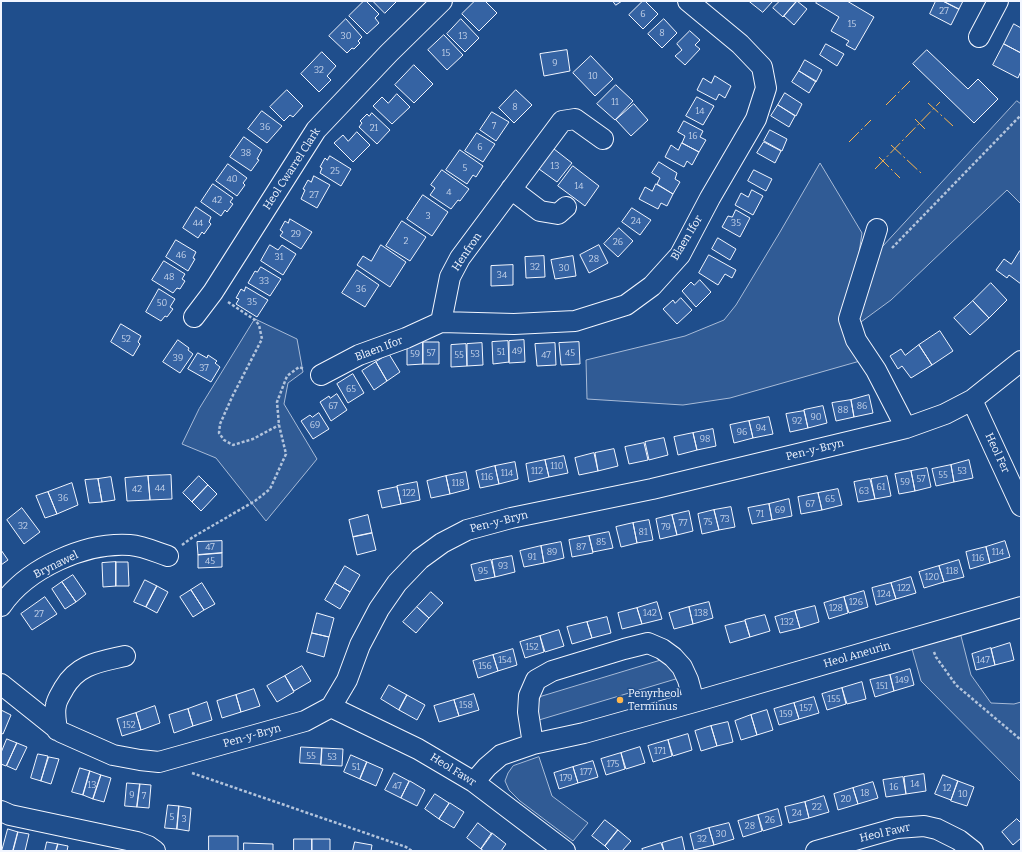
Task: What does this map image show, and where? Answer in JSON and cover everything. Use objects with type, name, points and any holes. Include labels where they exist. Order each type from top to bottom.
[{"type":"street","name":"Heol Cwarrel Clark","points":[[194,317],[213,292],[316,130],[389,53],[442,1]]},
{"type":"street","name":"Blaen Ifor","points":[[322,375],[359,355],[406,338],[441,322],[514,324],[575,322],[626,305],[652,286],[680,255],[710,198],[756,119],[766,88],[762,67],[740,44],[688,1]]},
{"type":"street","points":[[979,37],[998,1]]},
{"type":"street","name":"Henfron","points":[[441,322],[450,277],[457,264],[562,121],[575,119],[603,139]]},
{"type":"street","points":[[511,189],[540,211],[558,214],[566,207]]},
{"type":"street","points":[[877,229],[849,319],[856,340],[876,370],[906,428]]},
{"type":"street","name":"Pen-y-Bryn","points":[[1,684],[57,730],[113,755],[140,760],[159,762],[305,721],[331,707],[347,680],[360,645],[379,609],[397,583],[420,559],[442,543],[467,530],[511,518],[666,486],[906,428],[946,414],[972,400],[1021,361]]},
{"type":"street","name":"Heol Fer","points":[[972,400],[1021,506]]},
{"type":"street","name":"Brynawel","points":[[1,606],[18,587],[33,575],[66,557],[92,548],[131,545],[168,556]]},
{"type":"street","name":"Heol Aneurin","points":[[474,782],[487,767],[501,755],[533,744],[584,733],[1021,607]]},
{"type":"street","points":[[533,744],[528,712],[529,696],[536,680],[552,671],[624,649],[648,643],[662,649],[673,657],[682,667],[688,680],[694,702]]},
{"type":"street","points":[[57,730],[56,706],[66,685],[73,676],[81,669],[95,663],[125,656]]},
{"type":"street","name":"Heol Fawr","points":[[331,707],[418,749],[474,782],[565,851]]},
{"type":"street","points":[[1,811],[10,815],[137,842],[148,846],[155,851]]},
{"type":"street","name":"Heol Fawr","points":[[816,851],[897,828],[924,826],[937,829],[948,834],[974,851]]},
{"type":"path","points":[[890,251],[894,244],[1021,115]]},
{"type":"path","points":[[213,292],[255,320],[259,325],[262,339],[232,397],[220,424],[219,433],[224,440],[233,445],[253,440],[278,426]]},
{"type":"path","points":[[168,556],[193,537],[255,501],[270,490],[286,454],[278,426],[277,402],[286,376],[299,367],[322,375]]},
{"type":"path","points":[[928,634],[936,657],[956,685],[1021,740]]},
{"type":"path","points":[[189,772],[406,847],[412,851]]},
{"type":"shaded area","points":[[1017,101],[1021,104],[1021,204],[1007,190],[891,300],[850,330],[860,361],[730,398],[683,405],[587,399],[586,360],[685,336],[724,320],[736,305],[820,163],[862,233],[859,253],[878,251]]},
{"type":"shaded area","points":[[255,319],[297,339],[303,372],[288,383],[284,404],[317,459],[266,521],[216,458],[182,444],[199,409]]},
{"type":"shaded area","points":[[961,636],[971,675],[991,703],[1014,704],[1021,702],[1021,782],[921,681],[912,649]]},
{"type":"shaded area","points":[[662,660],[679,678],[539,720],[536,711],[540,697]]},
{"type":"shaded area","points":[[539,757],[552,796],[588,823],[573,841],[520,801],[509,790],[505,781],[513,766]]},
{"type":"building","points":[[364,1],[366,1],[379,14],[375,18],[379,23],[367,34],[349,16]]},
{"type":"building","points":[[373,1],[397,1],[385,13]]},
{"type":"building","points":[[475,1],[485,1],[497,13],[479,31],[462,14]]},
{"type":"building","points":[[613,1],[622,1],[616,5]]},
{"type":"building","points":[[643,1],[645,1],[658,14],[643,29],[629,15]]},
{"type":"building","points":[[749,1],[773,1],[763,12]]},
{"type":"building","points":[[780,1],[797,1],[783,17],[773,8]]},
{"type":"building","points":[[797,1],[807,9],[794,25],[784,16]]},
{"type":"building","points":[[818,1],[847,1],[874,17],[855,50],[846,45],[849,41],[831,31],[839,17],[816,3]]},
{"type":"building","points":[[936,1],[943,1],[959,9],[951,25],[930,14]]},
{"type":"building","points":[[943,1],[963,1],[959,9]]},
{"type":"building","points":[[346,19],[362,37],[358,41],[360,43],[347,53],[329,36]]},
{"type":"building","points":[[461,19],[479,38],[465,52],[447,34]]},
{"type":"building","points":[[664,19],[677,33],[662,48],[648,34]]},
{"type":"building","points":[[1014,24],[1021,28],[1021,53],[1004,44]]},
{"type":"building","points":[[690,31],[700,40],[695,45],[700,49],[685,65],[675,56],[682,50],[677,44]]},
{"type":"building","points":[[444,35],[463,55],[447,70],[428,50]]},
{"type":"building","points":[[826,44],[844,54],[837,66],[820,55]]},
{"type":"building","points":[[1004,44],[1021,53],[1021,71],[1018,78],[993,65]]},
{"type":"building","points":[[567,50],[570,71],[544,76],[540,54]]},
{"type":"building","points":[[927,50],[968,89],[978,79],[998,99],[974,123],[913,64]]},
{"type":"building","points":[[322,52],[336,66],[327,76],[331,80],[319,92],[301,74]]},
{"type":"building","points":[[591,56],[613,79],[595,96],[573,73]]},
{"type":"building","points":[[805,60],[822,70],[816,82],[799,71]]},
{"type":"building","points":[[414,65],[433,84],[414,103],[395,85]]},
{"type":"building","points":[[799,71],[816,81],[809,93],[792,82]]},
{"type":"building","points":[[715,76],[731,86],[725,98],[719,94],[716,100],[697,90],[703,78],[711,83]]},
{"type":"building","points":[[616,85],[633,101],[615,120],[597,104]]},
{"type":"building","points":[[287,90],[303,106],[293,117],[290,115],[284,121],[270,107]]},
{"type":"building","points":[[516,90],[532,105],[514,123],[499,108]]},
{"type":"building","points":[[785,93],[802,104],[796,116],[778,105]]},
{"type":"building","points":[[397,94],[410,107],[392,124],[373,106],[382,97],[388,103]]},
{"type":"building","points":[[697,97],[714,106],[703,125],[686,116]]},
{"type":"building","points":[[634,104],[648,120],[631,136],[616,120]]},
{"type":"building","points":[[778,105],[795,116],[789,127],[771,116]]},
{"type":"building","points":[[262,111],[282,126],[267,143],[248,129]]},
{"type":"building","points":[[492,112],[509,122],[496,141],[480,130]]},
{"type":"building","points":[[372,113],[390,130],[377,144],[359,127],[362,123],[360,121],[367,114],[369,116]]},
{"type":"building","points":[[684,121],[703,131],[700,137],[706,140],[699,152],[682,143],[685,136],[678,132]]},
{"type":"building","points":[[770,130],[787,139],[782,151],[764,141]]},
{"type":"building","points":[[357,132],[370,145],[353,162],[334,143],[343,135],[348,141]]},
{"type":"building","points":[[477,133],[495,144],[483,162],[465,151]]},
{"type":"building","points":[[244,137],[262,150],[257,159],[259,160],[251,171],[230,157]]},
{"type":"building","points":[[764,142],[781,151],[775,163],[757,153]]},
{"type":"building","points":[[682,143],[699,152],[692,165],[687,161],[684,167],[665,157],[671,145],[678,150]]},
{"type":"building","points":[[554,149],[572,163],[557,182],[539,169]]},
{"type":"building","points":[[460,150],[483,166],[476,177],[473,175],[467,184],[446,170]]},
{"type":"building","points":[[330,156],[351,169],[341,186],[320,173],[322,168],[320,167],[325,158],[327,160]]},
{"type":"building","points":[[659,162],[677,173],[675,179],[680,182],[673,194],[657,184],[660,178],[652,173]]},
{"type":"building","points":[[228,164],[247,178],[243,183],[245,185],[237,196],[216,181]]},
{"type":"building","points":[[573,166],[599,186],[585,206],[558,186]]},
{"type":"building","points":[[442,170],[469,189],[460,201],[458,200],[451,209],[430,195],[435,188],[431,185]]},
{"type":"building","points":[[754,170],[772,179],[766,191],[748,181]]},
{"type":"building","points":[[314,176],[330,185],[317,208],[301,199],[305,190],[303,189],[308,180],[311,182]]},
{"type":"building","points":[[213,184],[233,198],[230,202],[233,204],[227,212],[225,210],[221,216],[201,202]]},
{"type":"building","points":[[656,184],[673,194],[667,206],[661,203],[658,209],[639,199],[645,187],[652,191]]},
{"type":"building","points":[[752,190],[763,196],[753,215],[735,205],[741,193],[748,197]]},
{"type":"building","points":[[423,195],[448,212],[432,236],[407,219]]},
{"type":"building","points":[[196,207],[211,217],[209,222],[211,224],[204,234],[202,232],[198,238],[183,228]]},
{"type":"building","points":[[632,208],[651,220],[640,235],[622,222]]},
{"type":"building","points":[[736,210],[750,218],[740,237],[722,227],[728,216],[732,217]]},
{"type":"building","points":[[290,219],[312,232],[301,249],[280,236],[283,232],[280,230],[285,221],[288,223]]},
{"type":"building","points":[[402,221],[426,237],[410,261],[386,246]]},
{"type":"building","points":[[619,228],[633,241],[618,257],[604,244]]},
{"type":"building","points":[[718,238],[736,249],[730,260],[712,249]]},
{"type":"building","points":[[176,240],[196,252],[193,258],[195,259],[188,271],[166,257]]},
{"type":"building","points":[[270,245],[278,250],[282,245],[296,254],[283,275],[261,261]]},
{"type":"building","points":[[381,245],[406,262],[390,287],[357,265],[363,256],[371,261]]},
{"type":"building","points":[[599,245],[608,263],[589,273],[580,255]]},
{"type":"building","points":[[1020,251],[1021,284],[1009,275],[1007,278],[996,270],[1004,259],[1011,264]]},
{"type":"building","points":[[709,255],[736,270],[732,278],[725,274],[718,285],[699,273]]},
{"type":"building","points":[[544,256],[545,277],[526,278],[525,257]]},
{"type":"building","points":[[573,256],[576,276],[555,279],[551,260]]},
{"type":"building","points":[[164,261],[185,274],[182,279],[185,281],[180,289],[177,288],[173,293],[152,280]]},
{"type":"building","points":[[513,265],[513,285],[491,286],[491,266]]},
{"type":"building","points":[[261,267],[281,279],[270,296],[248,283],[255,271],[257,272]]},
{"type":"building","points":[[357,270],[379,285],[365,307],[342,293]]},
{"type":"building","points":[[700,280],[711,292],[696,307],[682,291],[691,282],[694,285]]},
{"type":"building","points":[[991,283],[1007,300],[989,318],[973,301]]},
{"type":"building","points":[[246,287],[268,300],[257,317],[236,304],[239,299],[236,298],[241,289],[244,291]]},
{"type":"building","points":[[159,289],[175,299],[170,307],[173,309],[167,317],[165,316],[161,321],[146,312]]},
{"type":"building","points":[[681,298],[692,310],[677,324],[663,309],[673,300],[675,303]]},
{"type":"building","points":[[973,301],[989,318],[970,335],[954,318]]},
{"type":"building","points":[[121,324],[141,336],[138,342],[140,344],[133,356],[111,342]]},
{"type":"building","points":[[940,331],[953,351],[932,365],[919,345]]},
{"type":"building","points":[[178,340],[189,348],[188,350],[193,354],[180,373],[163,362]]},
{"type":"building","points":[[524,340],[525,362],[509,363],[509,341]]},
{"type":"building","points":[[508,341],[509,362],[493,364],[492,342]]},
{"type":"building","points":[[423,342],[439,342],[439,364],[423,364]]},
{"type":"building","points":[[423,342],[423,364],[407,365],[407,343]]},
{"type":"building","points":[[579,342],[580,364],[561,365],[559,343]]},
{"type":"building","points":[[482,343],[483,365],[467,366],[467,344]]},
{"type":"building","points":[[555,343],[556,365],[537,366],[535,344]]},
{"type":"building","points":[[466,344],[467,366],[451,367],[451,345]]},
{"type":"building","points":[[919,345],[932,365],[911,378],[902,366],[898,369],[890,356],[901,349],[905,355]]},
{"type":"building","points":[[198,353],[207,358],[208,355],[217,361],[215,363],[220,367],[211,382],[188,369]]},
{"type":"building","points":[[389,354],[400,372],[387,381],[376,362]]},
{"type":"building","points":[[376,362],[387,381],[374,390],[362,371]]},
{"type":"building","points":[[353,374],[364,393],[348,403],[337,384]]},
{"type":"building","points":[[337,394],[347,410],[331,421],[320,402],[329,396],[330,398]]},
{"type":"building","points":[[869,395],[873,413],[854,417],[851,400]]},
{"type":"building","points":[[851,400],[854,417],[836,421],[832,403]]},
{"type":"building","points":[[823,406],[827,423],[808,428],[804,410]]},
{"type":"building","points":[[804,411],[808,428],[790,432],[786,414]]},
{"type":"building","points":[[319,413],[329,429],[313,439],[301,421],[310,415],[312,417]]},
{"type":"building","points":[[769,417],[773,434],[753,438],[749,421]]},
{"type":"building","points":[[749,421],[753,438],[734,443],[730,425]]},
{"type":"building","points":[[713,429],[716,446],[697,450],[693,433]]},
{"type":"building","points":[[693,433],[697,450],[678,455],[674,437]]},
{"type":"building","points":[[664,438],[668,455],[649,460],[645,442]]},
{"type":"building","points":[[644,443],[648,460],[629,464],[625,447]]},
{"type":"building","points":[[614,449],[618,466],[598,471],[595,453]]},
{"type":"building","points":[[594,453],[598,471],[579,475],[575,458]]},
{"type":"building","points":[[564,456],[568,473],[549,477],[545,460]]},
{"type":"building","points":[[545,460],[549,477],[529,482],[526,464]]},
{"type":"building","points":[[969,460],[973,478],[954,482],[951,465]]},
{"type":"building","points":[[515,462],[518,479],[499,484],[495,466]]},
{"type":"building","points":[[951,465],[954,482],[936,486],[932,469]]},
{"type":"building","points":[[495,466],[499,484],[480,488],[476,471]]},
{"type":"building","points":[[927,468],[931,487],[915,491],[911,471]]},
{"type":"building","points":[[911,471],[915,491],[899,494],[895,474]]},
{"type":"building","points":[[466,472],[469,489],[450,494],[446,476]]},
{"type":"building","points":[[171,475],[172,499],[150,500],[148,476]]},
{"type":"building","points":[[148,476],[150,500],[127,501],[125,478]]},
{"type":"building","points":[[199,476],[208,485],[192,502],[183,493]]},
{"type":"building","points":[[446,476],[450,494],[431,498],[427,481]]},
{"type":"building","points":[[887,476],[891,496],[875,499],[871,479]]},
{"type":"building","points":[[111,477],[115,500],[102,502],[98,479]]},
{"type":"building","points":[[98,479],[102,502],[89,503],[85,480]]},
{"type":"building","points":[[870,479],[875,499],[858,502],[854,482]]},
{"type":"building","points":[[417,482],[420,500],[401,504],[397,486]]},
{"type":"building","points":[[72,483],[78,505],[57,514],[48,492]]},
{"type":"building","points":[[208,485],[217,494],[201,511],[192,502]]},
{"type":"building","points":[[397,487],[401,504],[382,508],[378,491]]},
{"type":"building","points":[[838,489],[842,505],[822,510],[818,493]]},
{"type":"building","points":[[48,492],[57,514],[45,518],[36,496]]},
{"type":"building","points":[[818,493],[822,510],[801,514],[798,497]]},
{"type":"building","points":[[789,499],[792,516],[772,520],[769,504]]},
{"type":"building","points":[[769,504],[772,520],[752,524],[748,508]]},
{"type":"building","points":[[731,507],[735,527],[719,530],[714,510]]},
{"type":"building","points":[[22,508],[40,532],[24,544],[7,520]]},
{"type":"building","points":[[714,510],[719,530],[702,534],[698,514]]},
{"type":"building","points":[[689,511],[693,531],[677,535],[672,515]]},
{"type":"building","points":[[368,515],[372,533],[353,537],[349,520]]},
{"type":"building","points":[[672,515],[677,535],[660,539],[656,519]]},
{"type":"building","points":[[649,520],[653,540],[637,543],[633,523]]},
{"type":"building","points":[[633,523],[637,543],[621,547],[616,527]]},
{"type":"building","points":[[609,532],[613,548],[593,552],[589,536]]},
{"type":"building","points":[[372,533],[376,550],[357,555],[353,537]]},
{"type":"building","points":[[589,536],[593,553],[572,557],[569,540]]},
{"type":"building","points":[[222,541],[222,553],[198,555],[197,542]]},
{"type":"building","points":[[1005,541],[1010,557],[990,563],[986,547]]},
{"type":"building","points":[[561,542],[564,558],[544,563],[541,546]]},
{"type":"building","points":[[541,546],[544,563],[524,567],[520,551]]},
{"type":"building","points":[[986,547],[990,563],[970,569],[966,552]]},
{"type":"building","points":[[1,550],[8,560],[1,565]]},
{"type":"building","points":[[222,553],[222,567],[198,568],[198,555]]},
{"type":"building","points":[[512,556],[515,572],[495,577],[492,560]]},
{"type":"building","points":[[491,560],[495,577],[475,581],[471,565]]},
{"type":"building","points":[[959,560],[964,577],[944,582],[939,566]]},
{"type":"building","points":[[116,562],[128,562],[129,586],[116,586]]},
{"type":"building","points":[[116,562],[116,586],[103,587],[102,563]]},
{"type":"building","points":[[345,566],[360,575],[350,592],[335,583]]},
{"type":"building","points":[[939,566],[944,582],[924,588],[919,572]]},
{"type":"building","points":[[73,575],[86,594],[76,602],[62,582]]},
{"type":"building","points":[[911,577],[916,593],[896,599],[891,583]]},
{"type":"building","points":[[145,580],[157,586],[146,607],[134,602]]},
{"type":"building","points":[[62,582],[76,602],[65,609],[52,589]]},
{"type":"building","points":[[202,583],[215,604],[204,610],[191,590]]},
{"type":"building","points":[[335,583],[350,592],[340,609],[325,600]]},
{"type":"building","points":[[891,583],[896,599],[876,605],[872,588]]},
{"type":"building","points":[[157,586],[168,592],[157,613],[146,607]]},
{"type":"building","points":[[191,590],[204,610],[193,617],[180,597]]},
{"type":"building","points":[[864,591],[868,607],[849,613],[844,597]]},
{"type":"building","points":[[431,592],[443,603],[429,618],[417,607]]},
{"type":"building","points":[[45,597],[57,614],[32,630],[21,614]]},
{"type":"building","points":[[844,597],[848,613],[829,619],[824,603]]},
{"type":"building","points":[[657,602],[662,619],[642,624],[637,608]]},
{"type":"building","points":[[709,602],[713,618],[693,624],[689,607]]},
{"type":"building","points":[[815,606],[819,622],[800,628],[795,611]]},
{"type":"building","points":[[417,607],[429,618],[416,633],[403,622]]},
{"type":"building","points":[[689,607],[693,624],[674,629],[669,613]]},
{"type":"building","points":[[637,608],[642,624],[622,629],[618,613]]},
{"type":"building","points":[[795,611],[800,628],[780,633],[775,617]]},
{"type":"building","points":[[317,613],[334,618],[329,637],[312,633]]},
{"type":"building","points":[[765,615],[770,631],[750,637],[745,620]]},
{"type":"building","points":[[607,617],[611,633],[592,638],[587,622]]},
{"type":"building","points":[[745,621],[750,637],[730,643],[725,626]]},
{"type":"building","points":[[587,622],[592,638],[572,644],[567,627]]},
{"type":"building","points":[[559,630],[564,646],[545,652],[540,636]]},
{"type":"building","points":[[312,633],[329,637],[324,657],[307,652]]},
{"type":"building","points":[[540,636],[544,652],[525,658],[520,642]]},
{"type":"building","points":[[1010,643],[1014,660],[995,665],[991,649]]},
{"type":"building","points":[[991,648],[995,665],[976,670],[972,654]]},
{"type":"building","points":[[513,649],[517,665],[498,671],[493,655]]},
{"type":"building","points":[[493,655],[498,671],[478,678],[473,661]]},
{"type":"building","points":[[302,666],[311,681],[294,691],[285,676]]},
{"type":"building","points":[[910,669],[914,685],[894,691],[890,675]]},
{"type":"building","points":[[890,675],[894,691],[875,697],[870,680]]},
{"type":"building","points":[[285,676],[294,692],[277,702],[267,686]]},
{"type":"building","points":[[862,682],[866,699],[847,704],[842,688]]},
{"type":"building","points":[[389,685],[407,695],[399,710],[381,699]]},
{"type":"building","points":[[842,688],[846,704],[827,710],[822,694]]},
{"type":"building","points":[[254,689],[260,706],[241,712],[236,695]]},
{"type":"building","points":[[474,694],[479,710],[459,716],[454,700]]},
{"type":"building","points":[[236,695],[241,712],[222,718],[217,701]]},
{"type":"building","points":[[407,695],[425,705],[417,720],[399,710]]},
{"type":"building","points":[[814,697],[819,713],[799,719],[794,703]]},
{"type":"building","points":[[454,700],[459,716],[439,722],[434,706]]},
{"type":"building","points":[[207,702],[212,720],[193,726],[188,709]]},
{"type":"building","points":[[794,703],[799,719],[779,725],[774,709]]},
{"type":"building","points":[[155,706],[160,723],[141,730],[136,713]]},
{"type":"building","points":[[188,709],[193,726],[174,733],[169,715]]},
{"type":"building","points":[[1,710],[11,715],[3,734],[1,733]]},
{"type":"building","points":[[767,710],[773,730],[757,735],[751,715]]},
{"type":"building","points":[[136,713],[141,730],[122,736],[117,719]]},
{"type":"building","points":[[751,715],[757,735],[741,740],[735,721]]},
{"type":"building","points":[[728,722],[733,742],[717,746],[711,726]]},
{"type":"building","points":[[711,726],[717,746],[701,751],[695,731]]},
{"type":"building","points":[[688,734],[692,750],[673,756],[668,740]]},
{"type":"building","points":[[7,739],[17,743],[6,766],[1,764],[1,753]]},
{"type":"building","points":[[668,740],[672,756],[653,762],[648,746]]},
{"type":"building","points":[[17,743],[27,747],[16,770],[7,766]]},
{"type":"building","points":[[301,747],[322,748],[321,764],[300,763]]},
{"type":"building","points":[[640,747],[645,763],[626,769],[621,753]]},
{"type":"building","points":[[322,748],[343,749],[342,766],[321,765]]},
{"type":"building","points":[[621,753],[625,769],[606,775],[601,759]]},
{"type":"building","points":[[38,754],[48,756],[41,781],[31,778]]},
{"type":"building","points":[[351,755],[367,762],[360,779],[344,772]]},
{"type":"building","points":[[49,757],[59,759],[51,784],[41,781]]},
{"type":"building","points":[[593,761],[598,777],[578,783],[573,767]]},
{"type":"building","points":[[367,762],[383,769],[376,786],[360,779]]},
{"type":"building","points":[[573,767],[578,783],[559,789],[554,773]]},
{"type":"building","points":[[80,768],[90,771],[83,795],[72,792]]},
{"type":"building","points":[[90,771],[101,775],[93,799],[83,795]]},
{"type":"building","points":[[394,773],[409,781],[401,798],[385,790]]},
{"type":"building","points":[[924,774],[926,791],[906,794],[904,777]]},
{"type":"building","points":[[101,775],[111,778],[104,802],[93,799]]},
{"type":"building","points":[[943,775],[958,781],[951,800],[935,794]]},
{"type":"building","points":[[903,777],[906,794],[886,797],[883,780]]},
{"type":"building","points":[[410,781],[425,790],[417,806],[401,798]]},
{"type":"building","points":[[958,781],[974,787],[967,806],[951,801]]},
{"type":"building","points":[[873,782],[878,798],[858,804],[853,788]]},
{"type":"building","points":[[127,783],[140,784],[137,807],[125,806]]},
{"type":"building","points":[[140,784],[151,785],[149,808],[137,807]]},
{"type":"building","points":[[853,788],[858,804],[838,810],[834,794]]},
{"type":"building","points":[[435,794],[449,803],[439,819],[425,809]]},
{"type":"building","points":[[824,796],[829,812],[809,818],[805,802]]},
{"type":"building","points":[[805,802],[809,818],[789,823],[785,807]]},
{"type":"building","points":[[450,803],[464,812],[454,828],[439,819]]},
{"type":"building","points":[[168,805],[179,806],[177,829],[165,828]]},
{"type":"building","points":[[179,806],[191,808],[189,831],[177,829]]},
{"type":"building","points":[[778,809],[782,825],[763,831],[758,815]]},
{"type":"building","points":[[758,815],[762,831],[743,837],[738,821]]},
{"type":"building","points":[[1017,819],[1021,823],[1021,838],[1013,845],[1002,832]]},
{"type":"building","points":[[605,820],[618,830],[605,846],[592,836]]},
{"type":"building","points":[[478,823],[492,834],[481,849],[467,838]]},
{"type":"building","points":[[729,823],[734,839],[714,845],[709,828]]},
{"type":"building","points":[[709,828],[714,845],[694,850],[690,834]]},
{"type":"building","points":[[8,829],[18,832],[13,851],[2,851]]},
{"type":"building","points":[[618,830],[631,841],[622,851],[610,851],[605,846]]},
{"type":"building","points":[[18,832],[29,834],[25,851],[13,851]]},
{"type":"building","points":[[492,833],[506,844],[501,851],[484,851],[481,849]]},
{"type":"building","points":[[209,836],[238,836],[238,851],[209,851]]},
{"type":"building","points":[[682,837],[685,851],[664,851],[662,843]]},
{"type":"building","points":[[294,839],[312,839],[312,851],[294,851]]},
{"type":"building","points":[[312,839],[330,839],[330,851],[312,851]]},
{"type":"building","points":[[47,842],[58,844],[56,851],[45,851]]},
{"type":"building","points":[[355,842],[372,845],[371,851],[353,851]]},
{"type":"building","points":[[244,843],[273,844],[273,851],[244,851]]},
{"type":"building","points":[[661,843],[664,851],[643,851],[642,849]]},
{"type":"building","points":[[58,844],[68,846],[67,851],[56,851]]},
{"type":"power","points":[[886,105],[910,81]]},
{"type":"power","points":[[875,169],[940,102]]},
{"type":"power","points":[[928,103],[953,126]]},
{"type":"power","points":[[915,119],[927,131]]},
{"type":"power","points":[[849,142],[871,120]]},
{"type":"power","points":[[891,145],[921,173]]},
{"type":"power","points":[[879,157],[900,178]]},
{"type":"place","name":"Penyrheol Terminus","points":[[620,700]]}]
